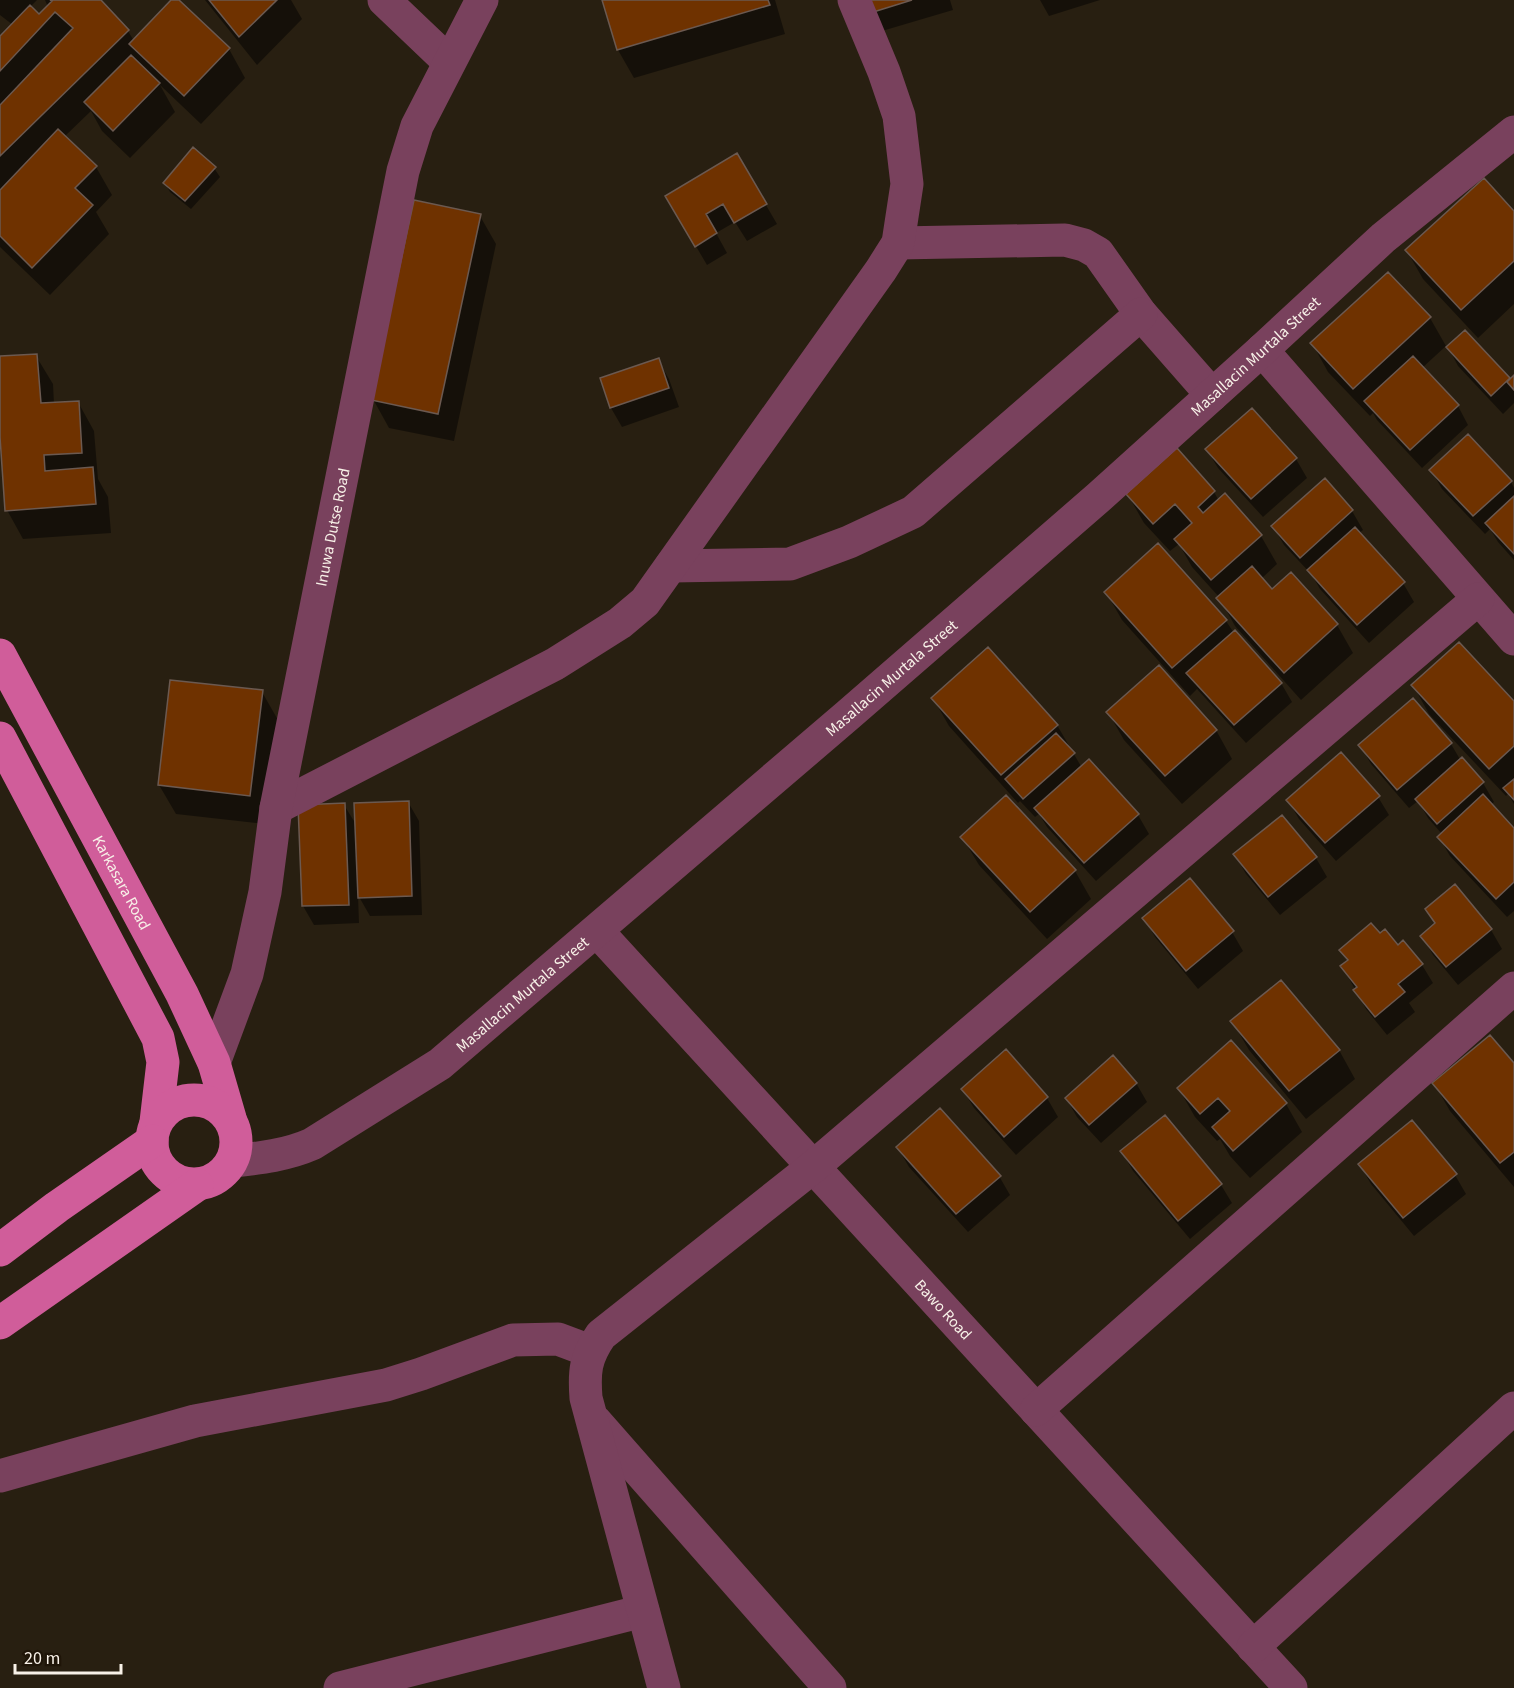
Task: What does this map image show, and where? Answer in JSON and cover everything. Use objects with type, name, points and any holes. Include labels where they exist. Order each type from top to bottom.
[{"type":"main road","name":"Karkasara Road","points":[[0,655],[182,994],[214,1063],[230,1118]]},
{"type":"main road","points":[[0,738],[159,1038],[163,1062],[153,1158],[163,1172],[179,1182],[197,1185]]},
{"type":"main road","points":[[0,1250],[154,1132],[167,1109],[183,1101],[200,1100],[216,1106],[230,1118],[236,1132],[237,1147],[233,1161],[224,1173],[212,1181],[197,1185],[0,1323]]},
{"type":"street","points":[[384,0],[450,63]]},
{"type":"street","name":"Inuwa Dutse Road","points":[[214,1063],[247,974],[265,892],[276,808],[403,171],[417,126],[482,0]]},
{"type":"street","points":[[276,808],[555,664],[620,623],[645,602],[671,566],[882,270],[898,243],[908,184],[899,116],[884,72],[854,0]]},
{"type":"street","name":"Masallacin Murtala Street","points":[[233,1161],[295,1152],[312,1144],[440,1064],[1099,497],[1383,238],[1514,132]]},
{"type":"street","points":[[898,243],[1065,240],[1084,245],[1098,253],[1142,314],[1212,395]]},
{"type":"street","points":[[671,566],[790,564],[849,542],[913,512],[1142,314]]},
{"type":"street","points":[[1262,350],[1514,639]]},
{"type":"street","points":[[664,1688],[586,1398],[585,1374],[590,1351],[601,1335],[813,1167],[1478,599]]},
{"type":"street","name":"Bawo Road","points":[[597,931],[1291,1688]]},
{"type":"street","points":[[1036,1410],[1514,988]]},
{"type":"street","points":[[0,1476],[195,1421],[386,1385],[513,1340],[558,1339],[590,1351]]},
{"type":"street","points":[[1253,1647],[1513,1410]]},
{"type":"street","points":[[591,1416],[830,1688]]},
{"type":"street","points":[[340,1688],[643,1611]]},
{"type":"building","points":[[50,0],[101,0],[129,30],[0,156],[0,105],[73,28],[55,12],[0,71],[0,36],[30,5],[39,14],[52,1]]},
{"type":"building","points":[[171,0],[179,0],[230,48],[184,96],[129,44]]},
{"type":"building","points":[[209,0],[277,0],[239,37]]},
{"type":"building","points":[[602,0],[768,0],[770,5],[617,50]]},
{"type":"building","points":[[866,0],[912,0],[870,13]]},
{"type":"building","points":[[131,55],[160,83],[113,131],[84,102]]},
{"type":"building","points":[[58,129],[97,166],[75,188],[93,205],[32,268],[0,236],[0,190]]},
{"type":"building","points":[[193,147],[216,167],[185,201],[163,183]]},
{"type":"building","points":[[737,153],[767,204],[734,223],[723,204],[706,214],[717,233],[695,247],[665,196]]},
{"type":"building","points":[[1484,178],[1514,211],[1514,261],[1461,310],[1405,250]]},
{"type":"building","points":[[414,200],[481,214],[438,414],[371,400]]},
{"type":"building","points":[[1388,272],[1431,317],[1353,389],[1310,343]]},
{"type":"building","points":[[1465,330],[1510,378],[1491,396],[1446,347]]},
{"type":"building","points":[[37,354],[41,403],[79,401],[82,453],[44,455],[45,471],[93,467],[96,504],[5,511],[0,437],[0,356]]},
{"type":"building","points":[[1413,356],[1459,405],[1410,450],[1364,401]]},
{"type":"building","points":[[659,358],[669,388],[610,408],[600,378]]},
{"type":"building","points":[[1514,375],[1514,390],[1507,382]]},
{"type":"building","points":[[1252,408],[1297,458],[1251,499],[1205,449]]},
{"type":"building","points":[[1468,434],[1512,481],[1473,516],[1429,470]]},
{"type":"building","points":[[1177,448],[1215,491],[1198,507],[1203,513],[1225,493],[1262,535],[1211,580],[1174,539],[1192,523],[1175,504],[1153,524],[1126,494]]},
{"type":"building","points":[[1325,478],[1353,510],[1300,558],[1271,526]]},
{"type":"building","points":[[1514,496],[1514,554],[1485,523]]},
{"type":"building","points":[[1355,527],[1405,582],[1357,625],[1307,570]]},
{"type":"building","points":[[1158,543],[1227,620],[1172,668],[1104,592]]},
{"type":"building","points":[[1252,566],[1272,589],[1291,572],[1338,624],[1284,673],[1216,598]]},
{"type":"building","points":[[1235,630],[1282,683],[1234,725],[1186,673]]},
{"type":"building","points":[[1459,642],[1514,701],[1514,746],[1489,769],[1411,685]]},
{"type":"building","points":[[988,647],[1058,725],[1001,775],[931,698]]},
{"type":"building","points":[[1159,665],[1217,730],[1165,776],[1106,712]]},
{"type":"building","points":[[170,680],[263,690],[250,796],[158,785]]},
{"type":"building","points":[[1413,698],[1452,743],[1397,790],[1358,745]]},
{"type":"building","points":[[1056,733],[1075,753],[1023,799],[1005,779]]},
{"type":"building","points":[[1341,752],[1380,796],[1325,843],[1286,800]]},
{"type":"building","points":[[1462,757],[1484,782],[1437,824],[1415,799]]},
{"type":"building","points":[[1089,759],[1139,814],[1084,863],[1034,808]]},
{"type":"building","points":[[1514,779],[1514,800],[1503,788]]},
{"type":"building","points":[[1483,794],[1514,828],[1514,882],[1496,899],[1437,837]]},
{"type":"building","points":[[1006,795],[1076,870],[1030,912],[960,837]]},
{"type":"building","points":[[409,801],[412,896],[358,898],[354,803]]},
{"type":"building","points":[[345,803],[349,905],[302,906],[298,805]]},
{"type":"building","points":[[1282,815],[1317,857],[1268,897],[1233,854]]},
{"type":"building","points":[[1190,878],[1234,931],[1186,971],[1142,918]]},
{"type":"building","points":[[1455,884],[1492,929],[1446,967],[1420,936],[1435,923],[1425,909]]},
{"type":"building","points":[[1371,923],[1380,933],[1385,929],[1398,945],[1403,940],[1423,964],[1398,984],[1405,992],[1375,1017],[1353,990],[1357,987],[1340,966],[1348,960],[1339,950]]},
{"type":"building","points":[[1281,980],[1340,1050],[1289,1091],[1230,1021]]},
{"type":"building","points":[[1490,1035],[1514,1063],[1514,1152],[1500,1163],[1432,1083]]},
{"type":"building","points":[[1231,1040],[1287,1103],[1233,1151],[1212,1127],[1230,1111],[1218,1098],[1200,1114],[1177,1088]]},
{"type":"building","points":[[1006,1049],[1048,1097],[1004,1137],[961,1089]]},
{"type":"building","points":[[1113,1055],[1137,1083],[1089,1125],[1065,1098]]},
{"type":"building","points":[[940,1108],[1001,1176],[956,1214],[896,1147]]},
{"type":"building","points":[[1165,1115],[1222,1184],[1178,1221],[1120,1151]]},
{"type":"building","points":[[1412,1120],[1457,1174],[1403,1218],[1358,1164]]}]
